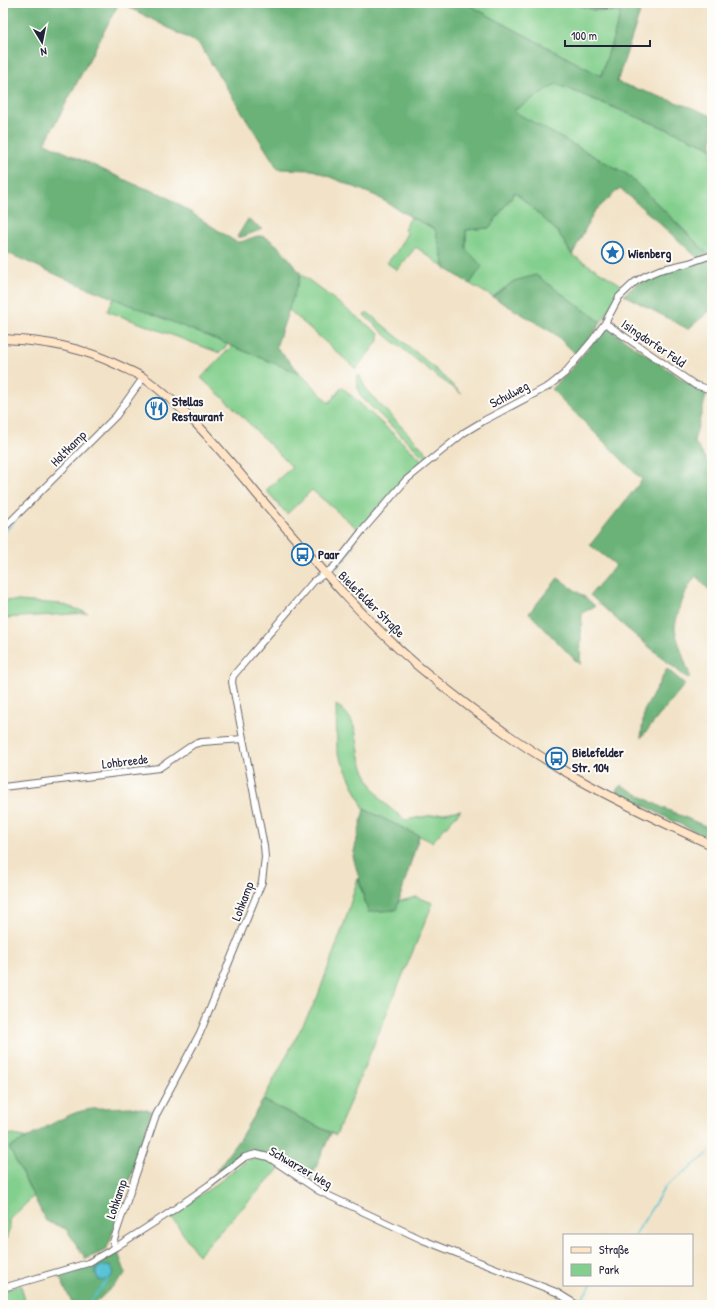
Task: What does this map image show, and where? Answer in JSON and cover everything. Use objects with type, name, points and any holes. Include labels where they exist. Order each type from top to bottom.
[{"type":"main road","name":"Bielefelder Straße","points":[[3,339],[33,340],[74,348],[105,359],[143,378],[175,403],[205,432],[325,574],[392,642],[418,666],[479,715],[523,745],[585,783],[656,819],[712,845]]},
{"type":"street","points":[[592,3],[607,5],[624,3]]},
{"type":"street","name":"Schulweg","points":[[325,574],[333,568],[362,531],[406,480],[465,432],[549,386],[564,374],[591,342],[605,323],[619,297],[627,289],[645,276],[659,270],[689,263],[712,255]]},
{"type":"street","name":"Isingdorfer Feld","points":[[605,323],[695,385],[712,390]]},
{"type":"street","name":"Holtkamp","points":[[3,529],[116,416],[143,378]]},
{"type":"street","name":"Lohkamp","points":[[116,1247],[113,1242],[156,1115],[200,1033],[262,882],[265,857],[264,846],[232,682],[233,676],[314,581],[325,574]]},
{"type":"street","name":"Lohbreede","points":[[3,786],[159,768],[194,744],[243,739]]},
{"type":"street","name":"Schwarzer Weg","points":[[3,1288],[88,1263],[116,1247],[209,1185],[245,1157],[256,1154],[268,1157],[319,1191],[423,1240],[556,1292],[577,1305]]},
{"type":"green space","points":[[3,3],[119,3],[45,143],[134,184],[164,195],[236,242],[260,236],[266,237],[277,246],[301,274],[276,347],[301,374],[73,282],[3,251]]},
{"type":"green space","points":[[121,3],[465,3],[601,76],[621,13],[594,10],[571,3],[583,3],[594,6],[624,6],[633,3],[643,3],[617,82],[712,116],[712,149],[706,145],[556,84],[513,111],[628,175],[708,254],[698,258],[620,188],[594,212],[572,255],[558,232],[515,192],[489,228],[466,230],[466,249],[482,266],[470,284],[445,268],[435,229],[411,217],[376,196],[313,170],[278,169],[199,44]]},
{"type":"green space","points":[[465,3],[571,3],[594,10],[621,13],[601,76]]},
{"type":"green space","points":[[556,84],[706,145],[712,149],[712,253],[708,254],[628,175],[512,111]]},
{"type":"green space","points":[[515,192],[558,232],[572,255],[625,287],[615,299],[601,322],[536,276],[514,281],[493,297],[470,284],[481,266],[466,249],[466,230],[489,228]]},
{"type":"green space","points":[[411,217],[435,229],[445,268],[416,247],[397,270],[387,263],[397,251],[407,233],[404,230]]},
{"type":"green space","points":[[248,219],[262,229],[242,237],[237,237]]},
{"type":"green space","points":[[712,257],[712,309],[688,329],[624,295],[646,278]]},
{"type":"green space","points":[[301,274],[379,334],[379,340],[356,369],[288,309]]},
{"type":"green space","points":[[536,275],[601,322],[594,333],[576,354],[555,334],[493,297],[514,281]]},
{"type":"green space","points":[[114,298],[228,344],[220,353],[107,311]]},
{"type":"green space","points":[[367,312],[430,364],[462,394],[388,337],[364,315]]},
{"type":"green space","points":[[606,327],[695,388],[707,392],[694,441],[712,469],[712,593],[696,576],[682,600],[677,616],[675,628],[690,676],[688,679],[624,626],[590,595],[616,565],[590,545],[642,480],[551,389],[565,376]]},
{"type":"green space","points":[[232,346],[301,374],[329,403],[342,387],[421,459],[421,463],[404,477],[359,530],[312,490],[287,514],[266,490],[292,467],[232,406],[201,378]]},
{"type":"green space","points":[[359,375],[367,391],[429,455],[425,458],[360,396],[356,379]]},
{"type":"green space","points":[[558,578],[595,606],[582,613],[580,665],[529,613]]},
{"type":"green space","points":[[3,600],[61,604],[88,613],[3,618]]},
{"type":"green space","points":[[667,669],[685,684],[641,738],[644,711]]},
{"type":"green space","points":[[336,705],[350,718],[354,726],[364,770],[370,783],[383,802],[405,820],[461,810],[432,842],[364,809],[337,751]]},
{"type":"green space","points":[[621,785],[661,807],[712,829],[712,839],[671,820],[617,791]]},
{"type":"green space","points":[[364,809],[419,836],[396,910],[368,912],[353,856]]},
{"type":"green space","points":[[358,878],[368,912],[395,910],[397,902],[416,897],[433,903],[336,1135],[263,1100],[317,998],[345,921]]},
{"type":"green space","points":[[263,1100],[331,1133],[309,1183],[268,1154],[245,1154],[224,1169],[216,1171],[240,1138]]},
{"type":"green space","points":[[130,1107],[152,1111],[106,1250],[86,1259],[66,1229],[46,1221],[9,1148],[61,1119],[78,1112],[97,1108]]},
{"type":"green space","points":[[3,1133],[28,1138],[9,1148],[34,1196],[9,1220],[9,1230],[3,1251]]},
{"type":"green space","points":[[257,1157],[268,1159],[279,1169],[198,1255],[170,1215],[214,1186],[247,1160]]},
{"type":"green space","points":[[117,1250],[126,1274],[93,1305],[73,1305],[58,1274],[89,1265]]},
{"type":"green space","points":[[21,1285],[26,1305],[3,1305],[3,1291]]},
{"type":"water","points":[[101,1266],[110,1266],[114,1272],[112,1276],[108,1279],[99,1280],[96,1270]]},
{"type":"waterway","points":[[3,534],[16,520]]},
{"type":"waterway","points":[[336,569],[353,547]]},
{"type":"waterway","points":[[636,1234],[665,1187],[709,1153]]},
{"type":"waterway","points":[[88,1305],[108,1279]]},
{"type":"waterway","points":[[581,1300],[590,1286]]},
{"type":"place","name":"Wienberg","points":[[612,253]]},
{"type":"place","name":"Stellas Restaurant","points":[[157,408]]},
{"type":"place","name":"Paar","points":[[302,554]]},
{"type":"place","name":"Bielefelder Str. 104","points":[[556,759]]}]
